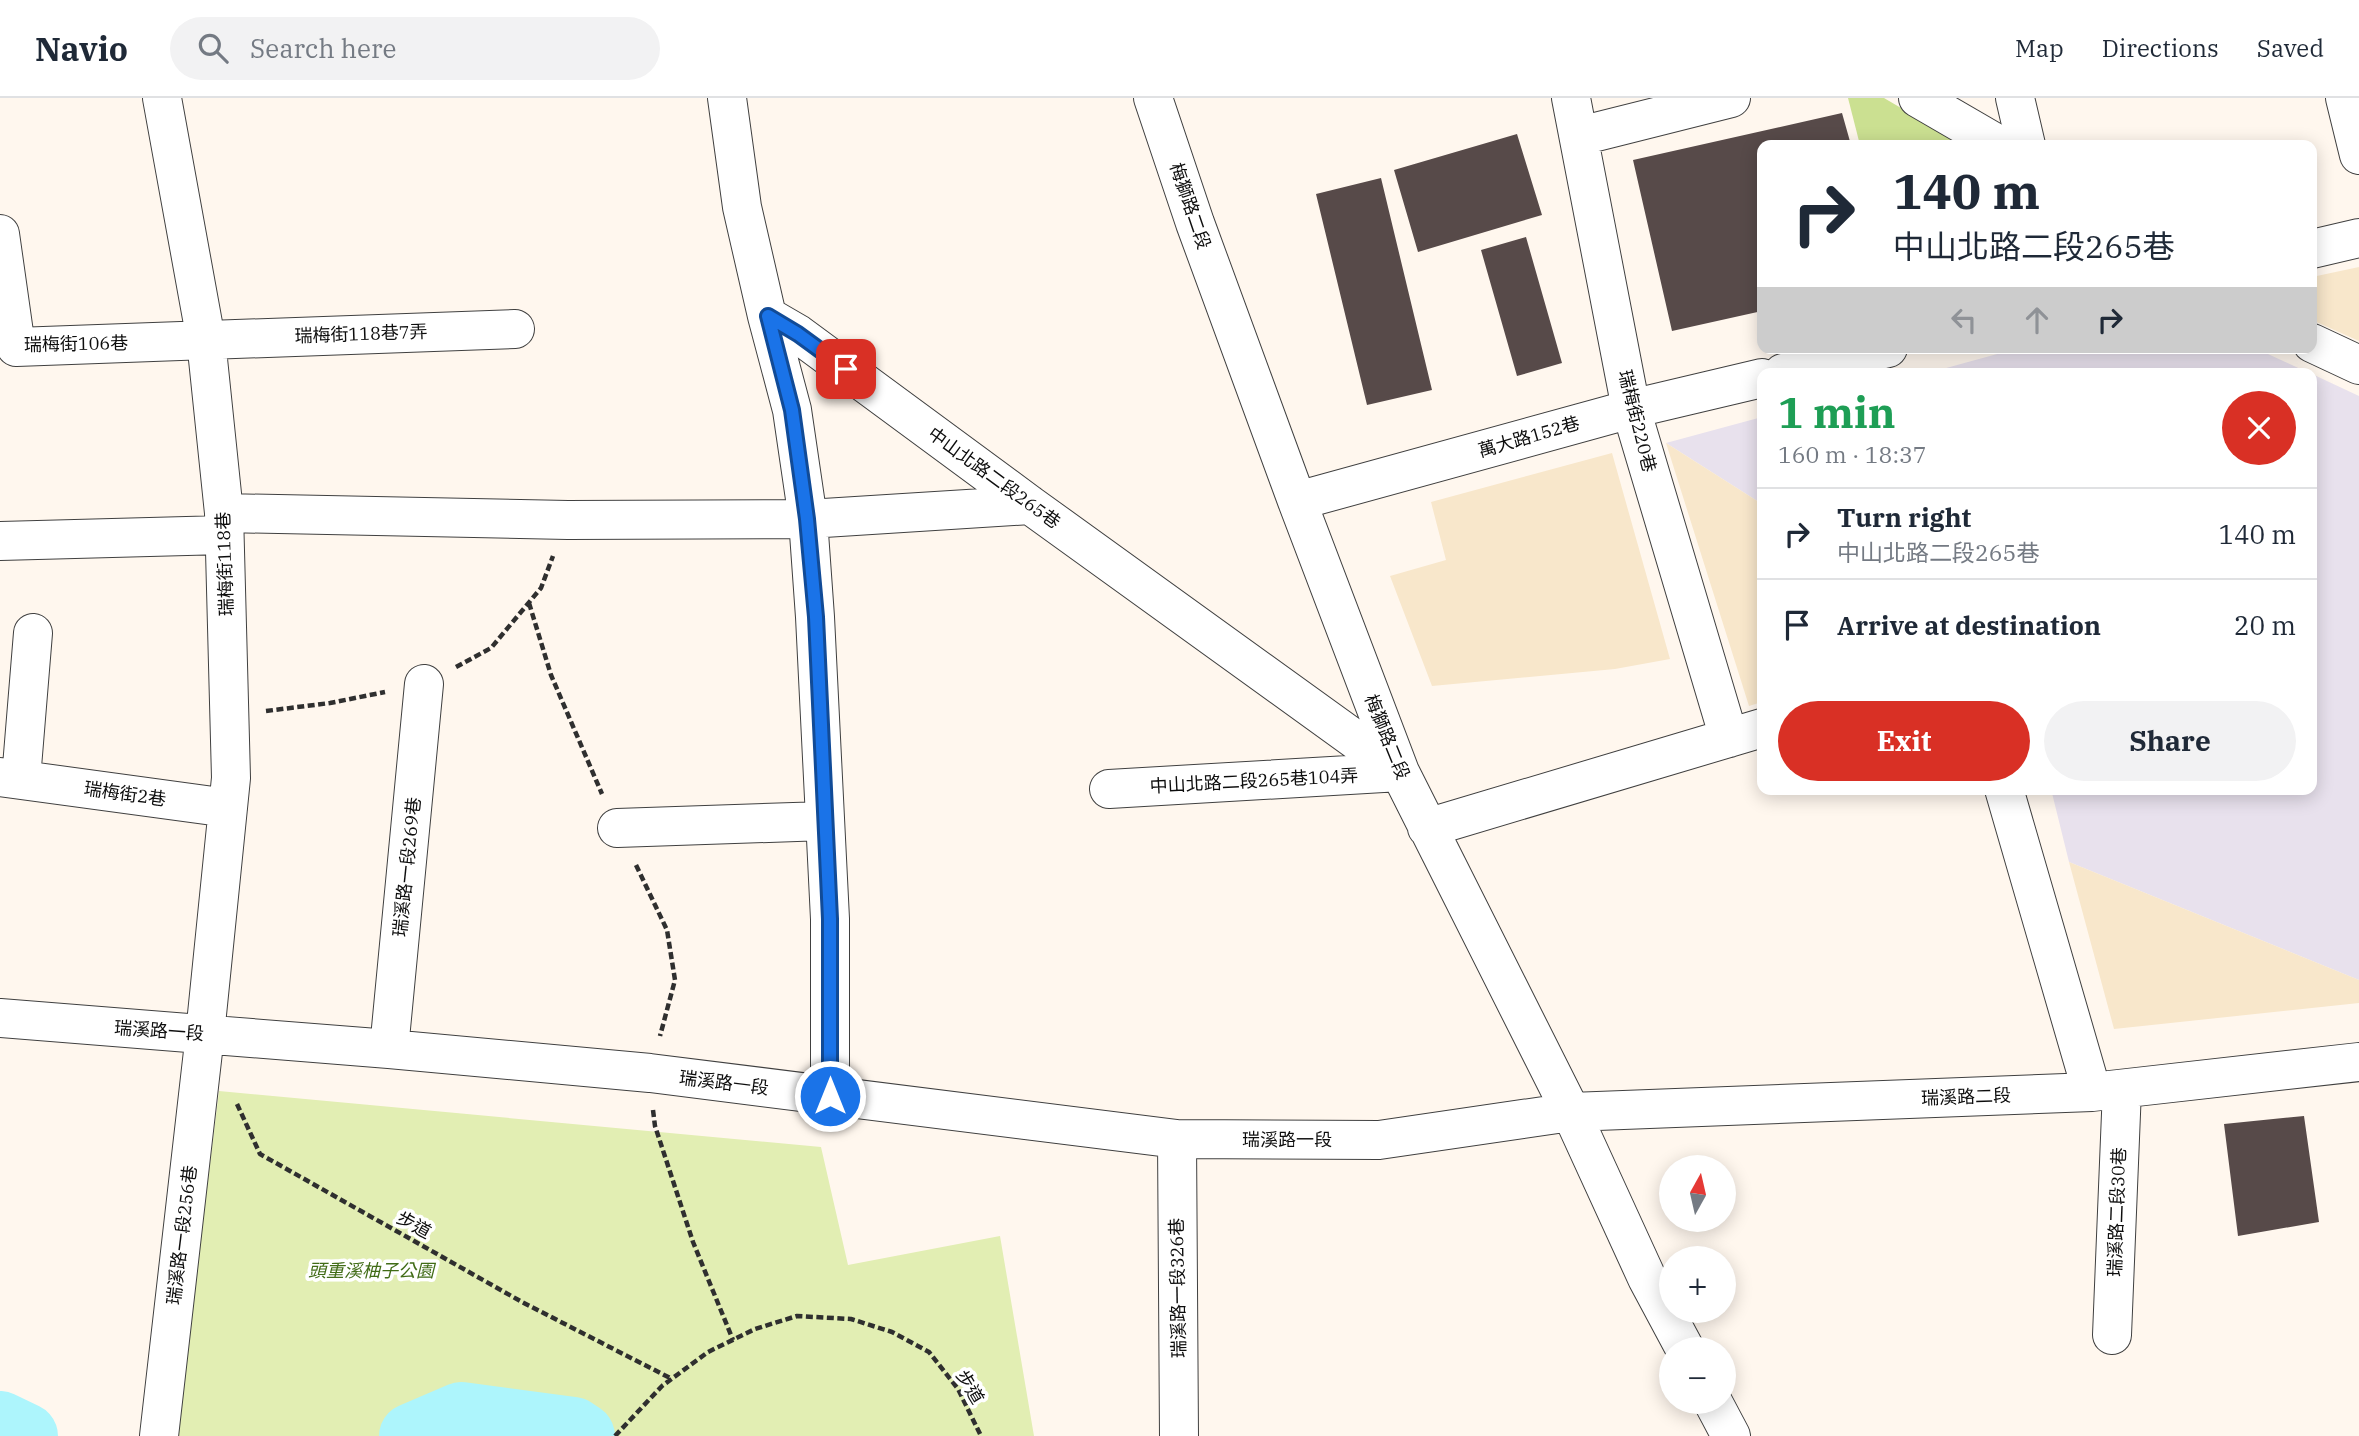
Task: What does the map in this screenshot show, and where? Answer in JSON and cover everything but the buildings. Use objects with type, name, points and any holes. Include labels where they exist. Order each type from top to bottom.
[{"type":"street","name":"瑞梅街118巷","points":[[162,98],[206,340],[224,524],[231,778],[205,1034]]},
{"type":"street","points":[[727,98],[742,207],[792,410],[807,519],[816,617],[830,919],[830,1096]]},
{"type":"street","name":"梅獅路二段","points":[[1153,98],[1195,223],[1400,772],[1571,1112],[1647,1278],[1679,1337]]},
{"type":"street","name":"瑞梅街220巷","points":[[1571,98],[1630,409],[1746,733]]},
{"type":"street","points":[[1580,136],[1731,98]]},
{"type":"street","points":[[1917,98],[1990,140]]},
{"type":"street","points":[[2015,98],[2025,140]]},
{"type":"street","points":[[2345,98],[2359,155]]},
{"type":"street","name":"瑞梅街106巷","points":[[0,234],[16,347],[206,340]]},
{"type":"street","points":[[2317,248],[2359,238]]},
{"type":"street","name":"中山北路二段265巷","points":[[768,316],[798,334],[1400,772]]},
{"type":"street","name":"瑞梅街118巷7弄","points":[[206,340],[515,329]]},
{"type":"street","points":[[2317,345],[2359,365]]},
{"type":"street","points":[[1804,368],[1863,354]]},
{"type":"street","name":"萬大路152巷","points":[[1297,501],[1630,409],[1757,379]]},
{"type":"street","points":[[0,541],[224,524],[807,519],[1030,505]]},
{"type":"street","name":"瑞梅街2巷","points":[[33,633],[11,778],[228,808]]},
{"type":"street","name":"瑞溪路一段269巷","points":[[389,1049],[425,684]]},
{"type":"street","points":[[1427,828],[1746,733]]},
{"type":"street","name":"中山北路二段265巷104弄","points":[[1109,789],[1400,772]]},
{"type":"street","name":"瑞溪路二段30巷","points":[[2006,795],[2107,1091],[2112,1335]]},
{"type":"street","points":[[617,828],[825,821]]},
{"type":"street","name":"瑞溪路一段","points":[[0,1018],[650,1073],[1177,1139],[1379,1140],[1571,1112]]},
{"type":"street","name":"瑞溪路一段256巷","points":[[159,1436],[205,1034]]},
{"type":"street","name":"瑞溪路二段","points":[[1571,1112],[2107,1091],[2359,1062]]},
{"type":"street","name":"瑞溪路一段326巷","points":[[1177,1139],[1179,1436]]},
{"type":"street","points":[[1719,1414],[1731,1436]]},
{"type":"path","points":[[650,1073],[655,1126],[693,1242],[733,1339]]},
{"type":"path","name":"步道","points":[[232,1094],[260,1154],[522,1302],[672,1378]]},
{"type":"path","name":"步道","points":[[616,1435],[662,1386],[708,1352],[755,1329],[797,1317],[851,1319],[892,1332],[929,1352],[958,1389],[981,1436]]},
{"type":"shaded area","points":[[2359,267],[2359,341],[2317,322],[2317,276]]},
{"type":"shaded area","points":[[1997,354],[2268,354],[2298,368],[1946,368]]},
{"type":"shaded area","points":[[2317,376],[2359,396],[2359,980],[2069,862],[2052,795],[2317,795]]},
{"type":"shaded area","points":[[1757,418],[1757,501],[1666,443]]},
{"type":"shaded area","points":[[1666,443],[1757,501],[1757,704],[1749,706]]},
{"type":"shaded area","points":[[1612,453],[1670,659],[1615,669],[1432,686],[1390,576],[1446,560],[1431,502]]},
{"type":"shaded area","points":[[2069,862],[2359,980],[2359,1003],[2114,1029]]},
{"type":"green space","points":[[1848,98],[1884,98],[1955,140],[1859,140]]},
{"type":"green space","name":"頭重溪柚子公園","points":[[219,1091],[821,1147],[848,1265],[1000,1236],[1034,1436],[176,1436]]},
{"type":"waterway","points":[[412,1436],[461,1415],[573,1430],[582,1436]]},
{"type":"waterway","points":[[0,1424],[25,1436]]},
{"type":"route","points":[[830,1096],[830,919],[816,617],[807,519],[792,410],[768,316],[846,369]]}]
